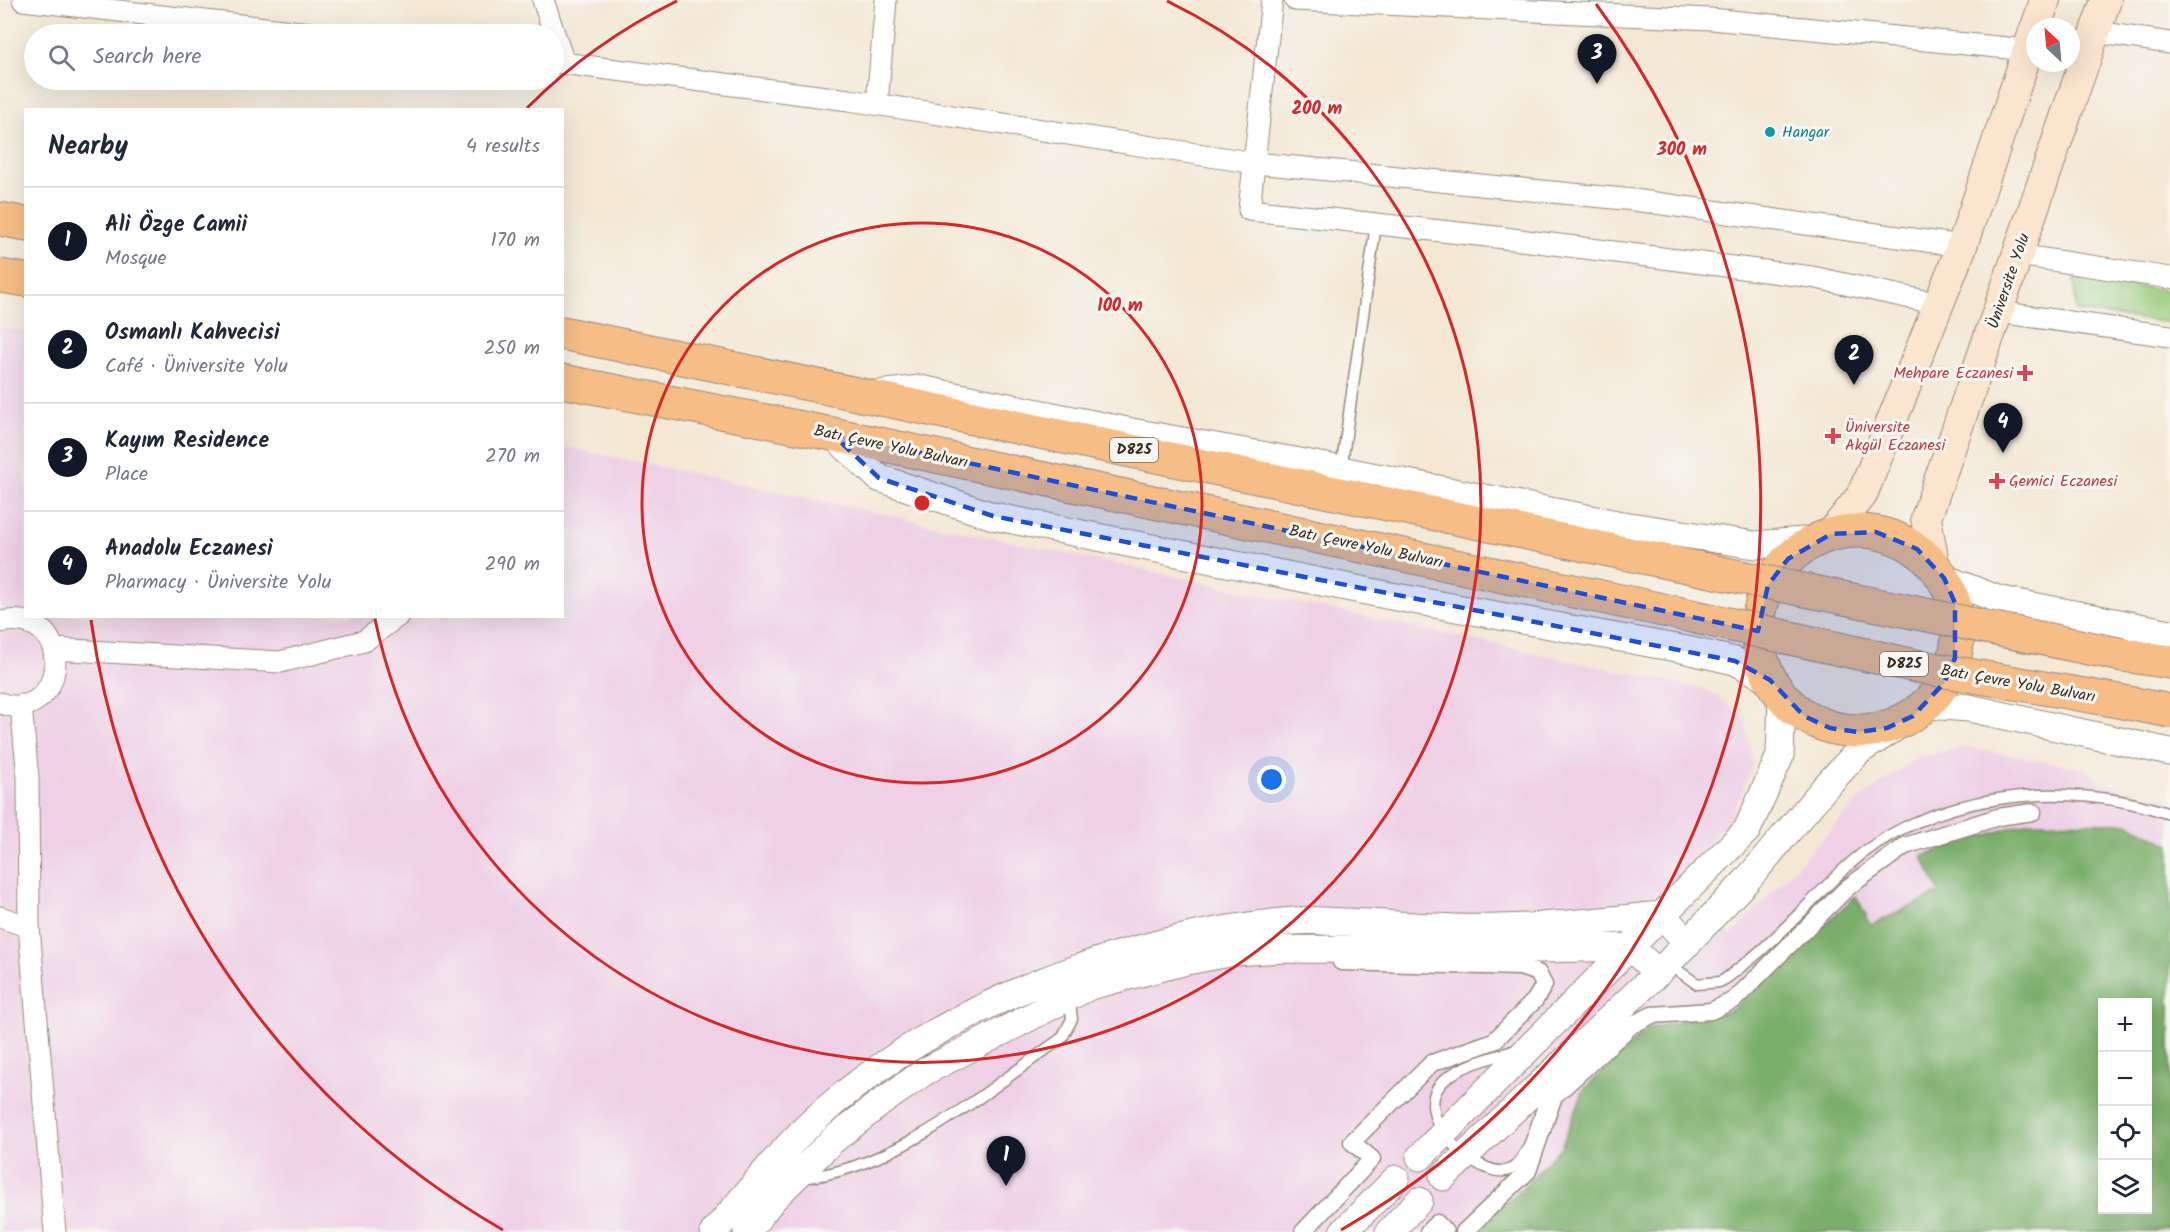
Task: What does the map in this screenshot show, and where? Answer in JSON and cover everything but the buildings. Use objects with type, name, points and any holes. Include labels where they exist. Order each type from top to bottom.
[{"type":"main road","points":[[2039,18],[2045,0]]},
{"type":"main road","name":"Üniversite Yolu","points":[[1939,571],[1926,518],[2106,0]]},
{"type":"main road","points":[[1823,537],[1854,531],[1876,532],[1898,538],[1917,549],[1939,571],[1955,603],[1958,621],[1955,658],[1944,683],[1920,710],[1887,728],[1858,732],[1830,728],[1804,716],[1776,689],[1759,650],[1758,616],[1768,585],[1788,559],[1823,537],[1862,495],[1962,246],[2026,57]]},
{"type":"main road","points":[[0,219],[24,224]]},
{"type":"main road","points":[[0,276],[24,280]]},
{"type":"main road","name":"D825","points":[[564,333],[871,395],[1706,570],[2123,655],[2170,662]]},
{"type":"main road","name":"Batı Çevre Yolu Bulvarı","points":[[564,381],[832,434],[1916,666],[2170,711]]},
{"type":"street","points":[[23,0],[231,24]]},
{"type":"street","points":[[543,0],[549,24]]},
{"type":"street","points":[[877,104],[886,0]]},
{"type":"street","points":[[1272,0],[1249,210],[1505,238],[1812,277],[1939,304]]},
{"type":"street","points":[[1294,0],[1711,10],[2026,35]]},
{"type":"street","points":[[2096,32],[2170,43]]},
{"type":"street","points":[[564,64],[877,104],[1255,163],[1634,200],[1962,246]]},
{"type":"street","points":[[2018,255],[2170,278]]},
{"type":"street","points":[[1998,312],[2170,336]]},
{"type":"street","points":[[871,395],[920,389],[1571,516],[1755,545],[1823,537]]},
{"type":"street","points":[[832,434],[879,478],[993,516],[1391,596],[1687,650],[1735,661],[1776,689],[1780,756],[1747,830],[1420,1156]]},
{"type":"street","points":[[1939,571],[1996,599],[2170,633]]},
{"type":"street","points":[[54,649],[280,662],[364,641],[395,618]]},
{"type":"street","points":[[0,622],[25,621],[38,627],[48,636],[57,663],[54,678],[46,691],[35,700],[10,704],[28,778],[29,927],[55,1232]]},
{"type":"street","points":[[1443,1178],[1688,943],[1748,879],[1827,785],[1859,752],[1920,710],[1969,708],[2170,752]]},
{"type":"street","points":[[1464,1232],[1528,1172],[1554,1096],[1632,1024],[1652,1015],[1712,1011],[1734,1000],[1847,888],[1905,846],[1998,817],[2033,812]]},
{"type":"street","points":[[1662,915],[1688,943]]},
{"type":"street","points":[[714,1232],[812,1122],[864,1080],[914,1045],[995,1003],[1066,985],[1179,938],[1234,927],[1298,920],[1499,928],[1662,915]]},
{"type":"street","points":[[0,917],[29,927]]},
{"type":"street","points":[[747,1232],[772,1200],[833,1140],[926,1071],[1066,985],[1090,986],[1187,961],[1235,952],[1281,949],[1500,950],[1630,947],[1663,968]]},
{"type":"street","points":[[1303,1232],[1372,1160],[1352,1142],[1432,1063],[1494,1041],[1535,1000],[1544,985],[1538,973],[1520,968],[1341,962]]},
{"type":"street","points":[[1343,1232],[1396,1179]]},
{"type":"street","points":[[1389,1232],[1419,1201]]},
{"type":"street","points":[[1428,1232],[1437,1223],[1445,1232]]},
{"type":"lane","points":[[1341,470],[1376,224]]},
{"type":"lane","points":[[1663,968],[1697,984],[1721,981],[1763,950],[1846,867],[1879,844],[1933,816],[1978,803],[2042,793],[2096,795],[2142,804],[2170,814]]},
{"type":"lane","points":[[794,1179],[829,1176],[906,1145],[1062,1038],[1072,1019],[1066,985]]},
{"type":"lane","points":[[1533,1044],[1481,1061],[1447,1078],[1433,1099],[1436,1122],[1443,1134],[1467,1155],[1499,1170],[1509,1170],[1518,1162],[1534,1131],[1554,1071]]},
{"type":"highlighted area","points":[[832,434],[1758,631],[1768,585],[1788,559],[1831,534],[1876,532],[1917,549],[1944,578],[1955,603],[1955,658],[1944,683],[1913,716],[1887,728],[1858,732],[1830,728],[1804,716],[1770,680],[1735,661],[993,516],[879,478]]},
{"type":"shaded area","points":[[0,327],[24,332],[24,618],[564,618],[564,446],[1708,690],[1745,718],[1753,764],[1730,821],[1672,884],[1732,935],[1860,799],[1918,757],[1966,747],[2085,768],[2101,783],[2170,800],[2170,1232],[0,1232]]},
{"type":"green space","points":[[2074,278],[2170,291],[2170,323],[2076,311]]},
{"type":"green space","points":[[2028,822],[2128,823],[2170,845],[2170,1227],[2150,1232],[1474,1232],[1471,1229],[1524,1187],[1561,1147],[1584,1090],[1649,1028],[1730,1011],[1856,896],[1871,925],[1940,893],[1922,856]]},
{"type":"place","name":"Kayım Residence","points":[[1597,84]]},
{"type":"place","name":"Hangar","points":[[1770,132]]},
{"type":"place","name":"Mehpare Eczanesi","points":[[2025,373]]},
{"type":"place","name":"Osmanlı Kahvecisi","points":[[1854,385]]},
{"type":"place","name":"Üniversite Akgül Eczanesi","points":[[1833,436]]},
{"type":"place","name":"Anadolu Eczanesi","points":[[2003,453]]},
{"type":"place","name":"Gemici Eczanesi","points":[[1997,481]]},
{"type":"place","name":"Ali Özge Camii","points":[[1006,1186]]}]
